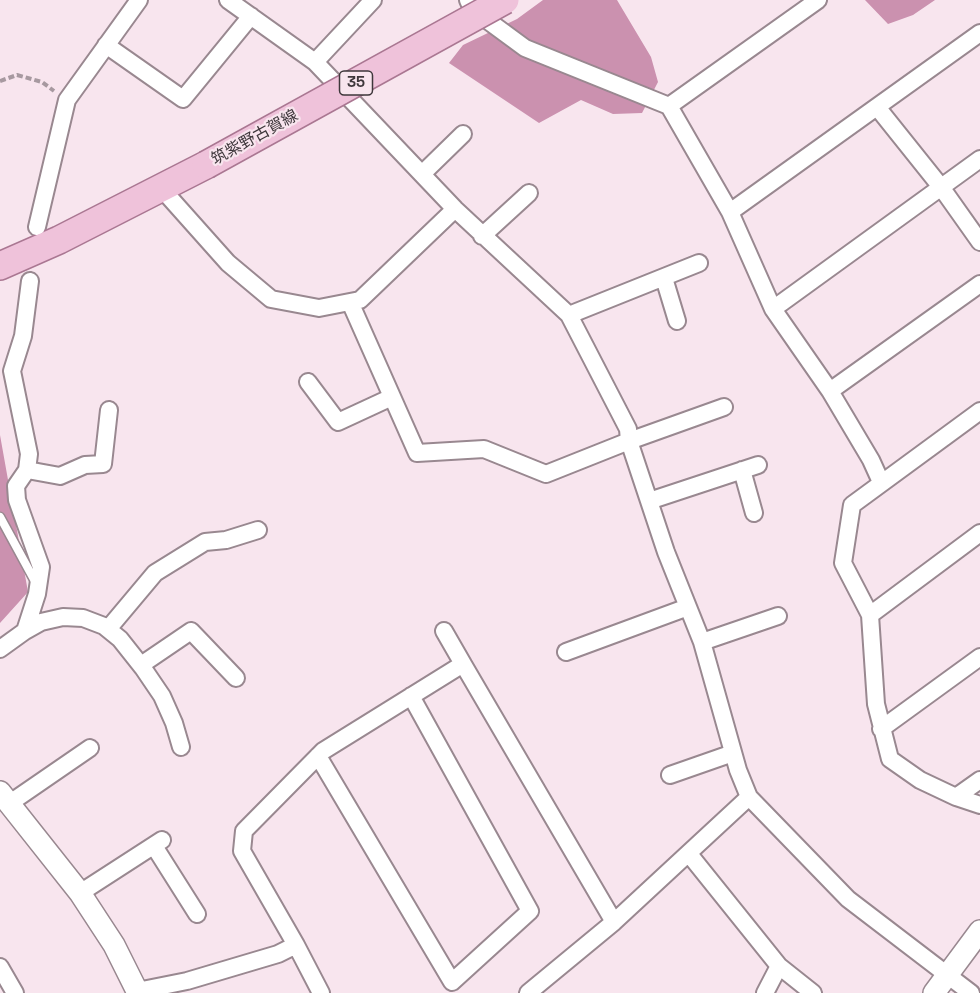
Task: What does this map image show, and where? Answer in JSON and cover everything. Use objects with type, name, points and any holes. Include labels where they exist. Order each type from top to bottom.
[{"type":"main road","name":"筑紫野古賀線","points":[[0,266],[59,240],[162,189],[505,0]]},
{"type":"street","points":[[37,227],[67,100],[139,0]]},
{"type":"street","points":[[228,0],[315,62],[482,236],[569,315],[628,429],[629,441],[666,552],[702,642],[733,753],[749,797],[848,899],[971,993]]},
{"type":"street","points":[[315,62],[374,0]]},
{"type":"street","points":[[468,0],[472,9],[525,48],[669,106],[730,213],[773,309],[830,391],[882,482]]},
{"type":"street","points":[[669,106],[818,0]]},
{"type":"street","points":[[106,45],[183,99],[251,16]]},
{"type":"street","points":[[730,213],[980,33]]},
{"type":"street","points":[[877,107],[941,187],[980,242]]},
{"type":"street","points":[[422,174],[463,134]]},
{"type":"street","points":[[773,309],[980,159]]},
{"type":"street","points":[[162,189],[228,263],[271,299],[319,308],[360,300],[455,208]]},
{"type":"street","points":[[482,236],[529,193]]},
{"type":"street","points":[[569,315],[699,263]]},
{"type":"street","points":[[664,278],[678,321]]},
{"type":"street","points":[[25,631],[41,567],[17,500],[16,486],[27,470],[29,454],[12,371],[23,336],[30,281]]},
{"type":"street","points":[[830,391],[980,284]]},
{"type":"street","points":[[350,302],[417,453],[484,449],[546,474],[724,407]]},
{"type":"street","points":[[308,382],[338,422],[392,397]]},
{"type":"street","points":[[27,470],[60,476],[85,465],[103,464],[109,410]]},
{"type":"street","points":[[980,411],[852,505],[843,563],[870,615],[876,704],[890,759],[920,780],[956,797],[980,805]]},
{"type":"street","points":[[649,501],[750,467],[754,513]]},
{"type":"street","points":[[108,629],[155,573],[205,542],[226,540],[258,530]]},
{"type":"street","points":[[870,615],[980,533]]},
{"type":"street","points":[[566,652],[688,607]]},
{"type":"street","points":[[702,642],[778,616]]},
{"type":"street","points":[[0,649],[41,622],[63,617],[83,618],[104,626],[120,639],[162,696],[174,723],[181,747]]},
{"type":"street","points":[[444,630],[614,922]]},
{"type":"street","points":[[141,665],[190,631],[236,678]]},
{"type":"street","points":[[881,729],[980,657]]},
{"type":"street","points":[[321,993],[242,851],[244,831],[323,751],[463,664]]},
{"type":"street","points":[[318,756],[452,982],[530,911],[411,696]]},
{"type":"street","points":[[90,748],[5,798],[80,893],[114,945],[138,992],[187,981],[278,954],[296,945]]},
{"type":"street","points":[[670,775],[733,753]]},
{"type":"street","points":[[956,797],[980,780]]},
{"type":"street","points":[[528,993],[614,922],[749,797]]},
{"type":"street","points":[[80,893],[158,843],[197,914]]},
{"type":"street","points":[[689,854],[779,966],[813,993]]},
{"type":"street","points":[[934,993],[980,931]]},
{"type":"street","points":[[765,993],[779,966]]},
{"type":"street","points":[[0,967],[15,993]]},
{"type":"lane","points":[[0,517],[38,586]]},
{"type":"path","points":[[0,81],[17,75],[42,82],[67,100]]},
{"type":"shaded area","points":[[543,0],[617,0],[651,57],[658,82],[642,113],[613,114],[581,100],[539,123],[449,63],[463,45],[517,19]]},
{"type":"shaded area","points":[[865,0],[935,0],[913,15],[888,24]]},
{"type":"shaded area","points":[[0,435],[28,592],[0,623]]}]
